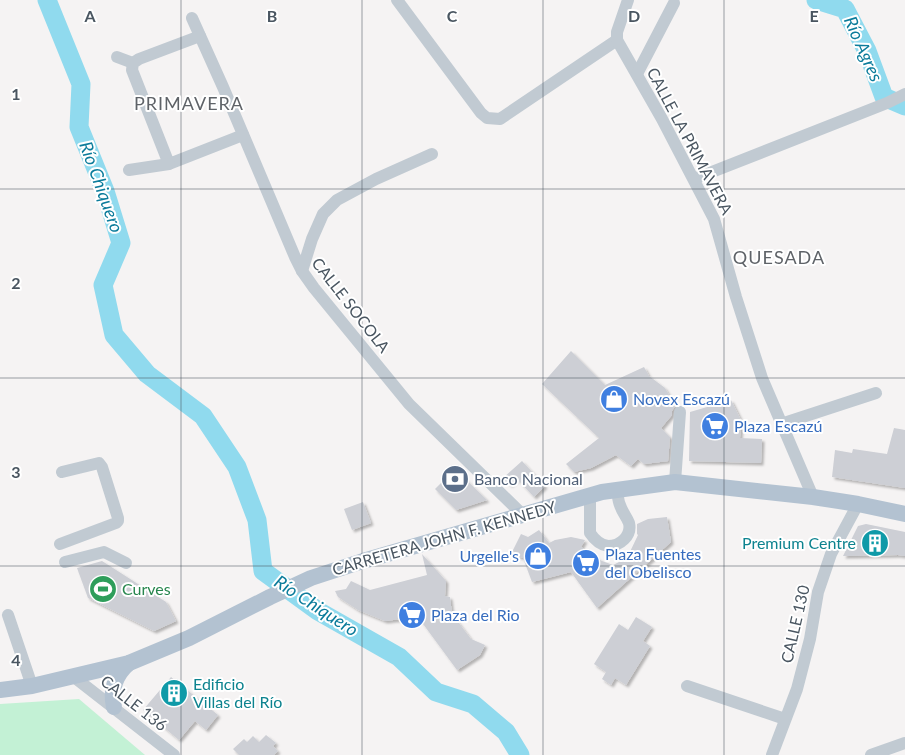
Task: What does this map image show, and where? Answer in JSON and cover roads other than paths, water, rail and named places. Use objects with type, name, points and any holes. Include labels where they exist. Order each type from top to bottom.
[{"type":"main road","name":"CARRETERA JOHN F. KENNEDY","points":[[0,690],[32,686],[74,677],[129,662],[180,642],[311,578],[363,560],[590,495],[675,482],[812,497],[905,514]]},
{"type":"main road","points":[[114,707],[113,687],[121,670],[129,662]]},
{"type":"street","points":[[397,0],[481,113],[487,118],[500,119],[617,40],[617,32],[628,0]]},
{"type":"street","points":[[636,74],[674,3]]},
{"type":"street","name":"CALLE SOCOLA","points":[[192,18],[302,270],[314,288],[409,404],[523,515]]},
{"type":"street","points":[[169,164],[132,70],[133,63],[138,59],[200,36]]},
{"type":"street","name":"CALLE LA PRIMAVERA","points":[[617,40],[714,219],[762,378],[812,497]]},
{"type":"street","points":[[117,57],[133,63]]},
{"type":"street","points":[[694,179],[905,94]]},
{"type":"street","points":[[129,170],[169,164],[243,135]]},
{"type":"street","points":[[302,270],[312,239],[323,214],[337,200],[376,179],[432,154]]},
{"type":"street","points":[[781,424],[876,394]]},
{"type":"street","points":[[675,482],[680,412]]},
{"type":"street","points":[[60,544],[118,521],[99,462],[62,472]]},
{"type":"street","points":[[590,495],[590,532],[592,537],[605,546],[613,545],[626,538],[630,525],[620,507],[617,490]]},
{"type":"street","name":"CALLE 130","points":[[772,755],[797,689],[810,639],[818,592],[831,554],[858,504]]},
{"type":"street","points":[[65,562],[104,552],[126,563]]},
{"type":"street","points":[[8,614],[32,686]]},
{"type":"street","name":"CALLE 136","points":[[74,677],[174,755]]},
{"type":"street","points":[[687,686],[785,719]]},
{"type":"street","points":[[871,755],[905,743]]},
{"type":"waterway","name":"Río Chiquero","points":[[47,0],[81,84],[79,127],[105,191],[121,243],[103,285],[114,335],[147,374],[203,416],[237,467],[257,520],[263,571],[318,611],[399,657],[436,692],[473,704],[506,732],[520,755]]},
{"type":"waterway","name":"Río Agres","points":[[816,0],[845,9],[867,51],[884,97],[905,106]]},
{"type":"place","name":"Novex Escazú","points":[[614,399]]},
{"type":"place","name":"Plaza Escazú","points":[[715,426]]},
{"type":"place","name":"Banco Nacional","points":[[455,479]]},
{"type":"place","name":"Premium Centre","points":[[875,543]]},
{"type":"place","name":"Urgelle's","points":[[538,556]]},
{"type":"place","name":"Plaza Fuentes del Obelisco","points":[[586,563]]},
{"type":"place","name":"Curves","points":[[103,589]]},
{"type":"place","name":"Plaza del Rio","points":[[412,615]]},
{"type":"place","name":"Edificio Villas del Río","points":[[174,693]]},
{"type":"district","name":"PRIMAVERA","points":[[189,104]]},
{"type":"district","name":"QUESADA","points":[[779,258]]}]
